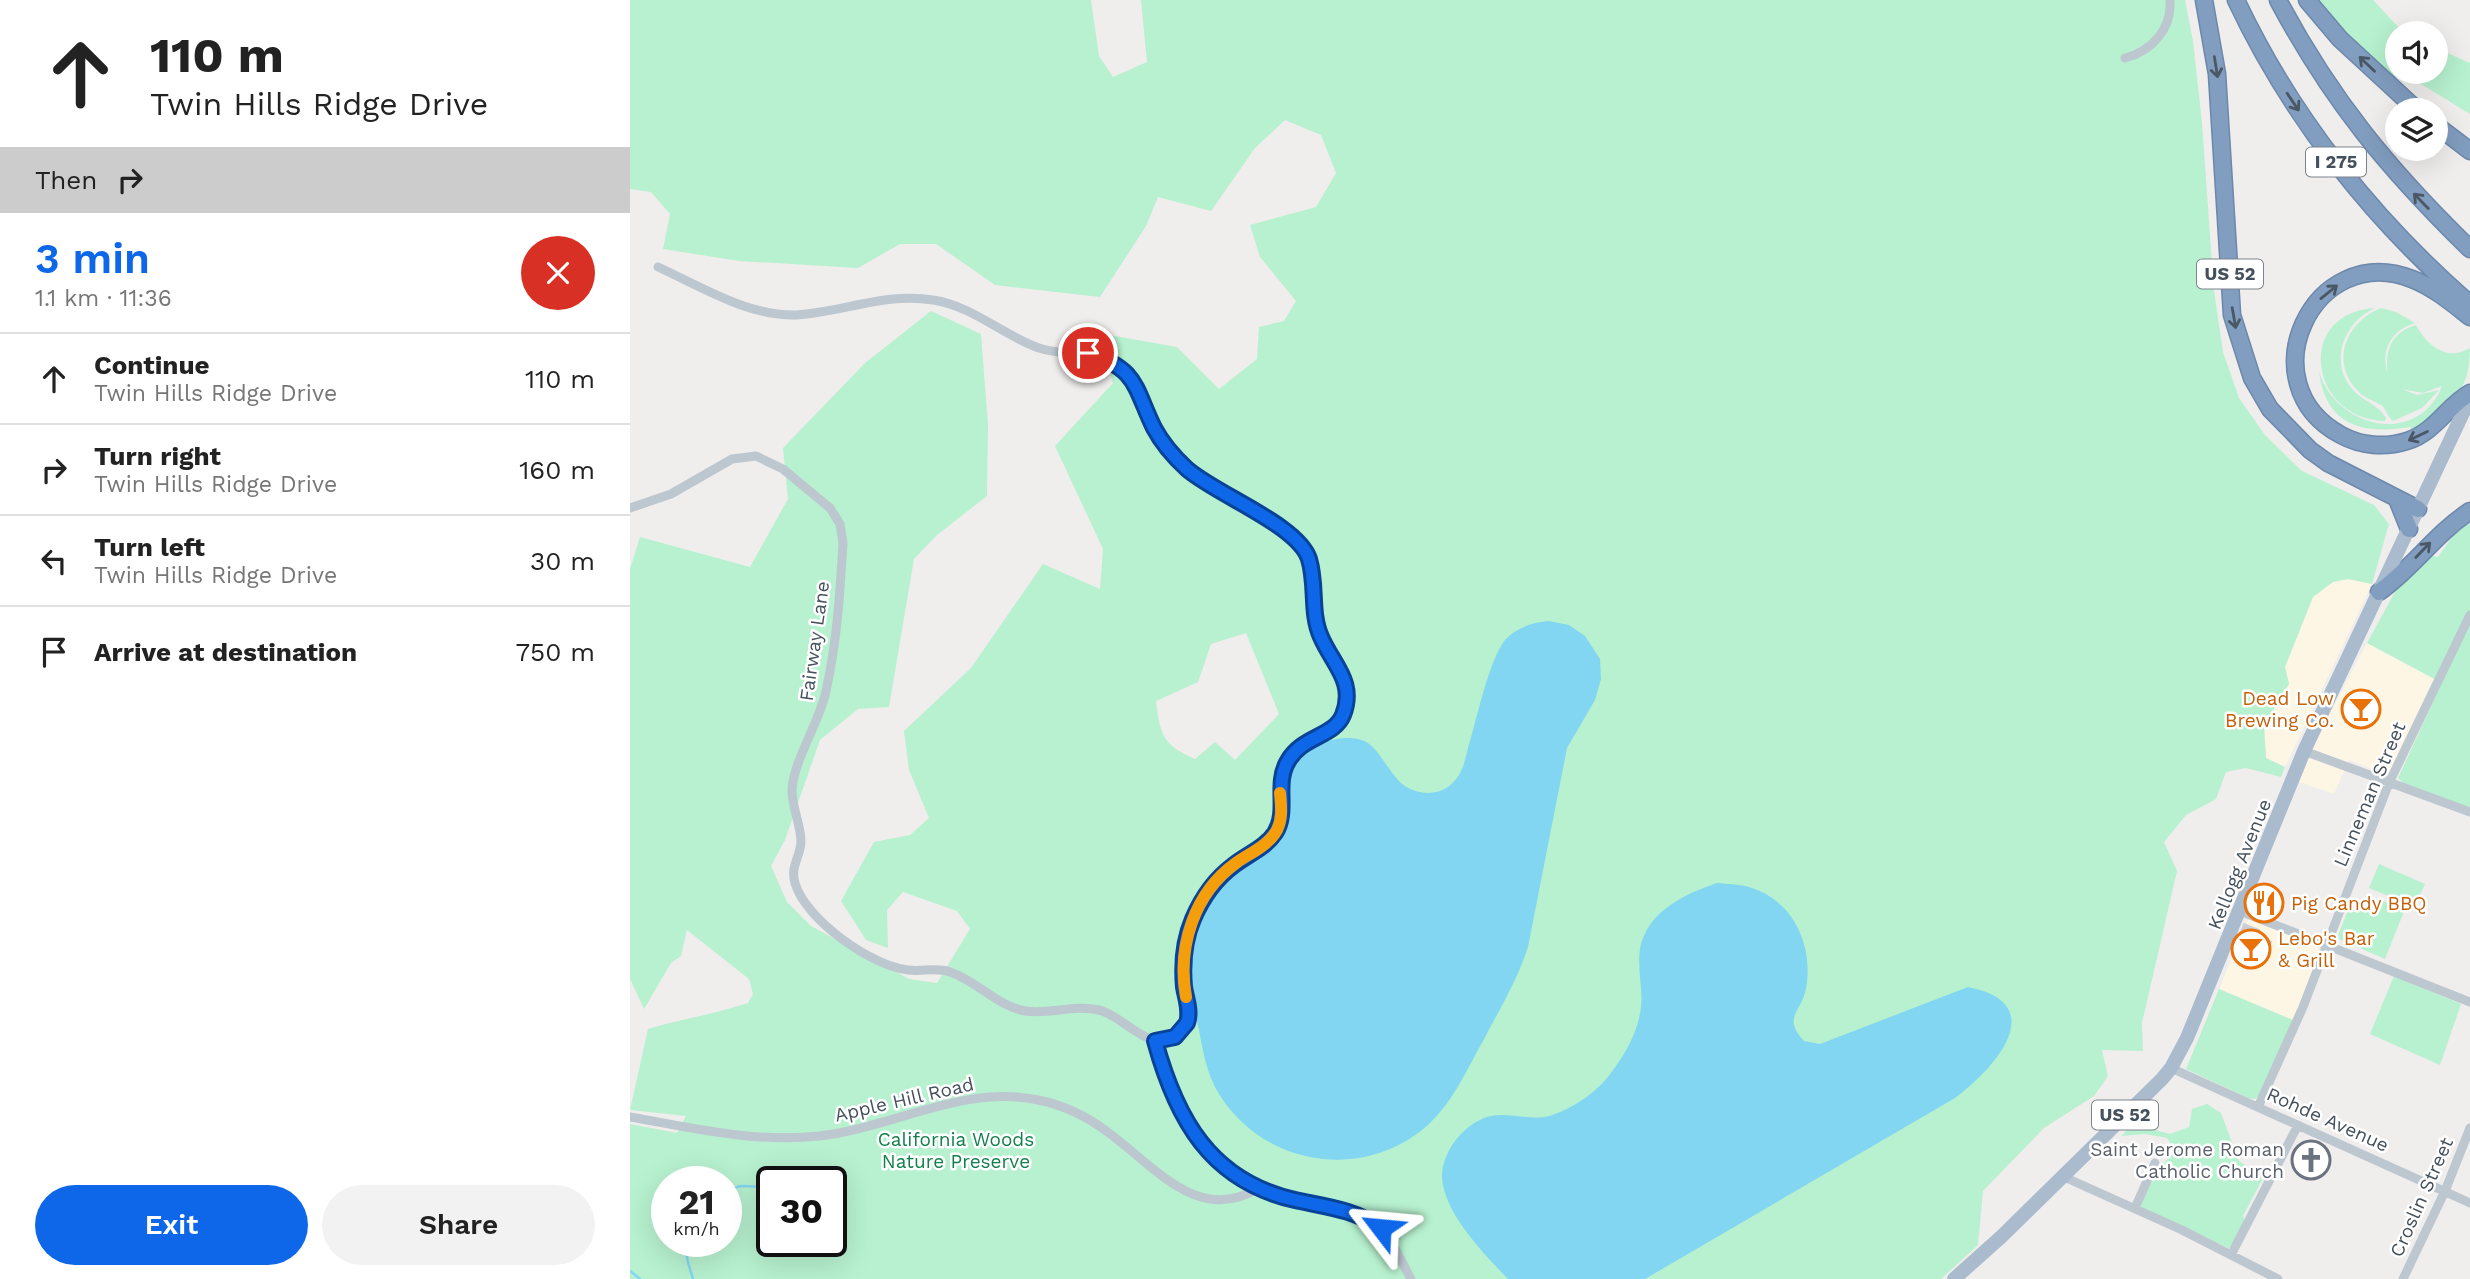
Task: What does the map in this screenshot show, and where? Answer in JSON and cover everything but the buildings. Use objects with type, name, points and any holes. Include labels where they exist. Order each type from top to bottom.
[{"type":"highway","name":"US 52","points":[[2204,0],[2217,74],[2232,315],[2252,378],[2270,409],[2310,450],[2328,463],[2418,509]]},
{"type":"highway","name":"I 275","points":[[2236,0],[2283,88],[2344,173],[2468,309]]},
{"type":"highway","name":"I 275","points":[[2278,0],[2320,74],[2368,141],[2400,178],[2470,249]]},
{"type":"highway","points":[[2307,0],[2340,39],[2404,98]]},
{"type":"highway","points":[[2448,134],[2468,148]]},
{"type":"highway","points":[[2468,309],[2413,279],[2388,273],[2356,277],[2330,290],[2306,315],[2296,345],[2295,365],[2303,395],[2320,420],[2345,437],[2364,443],[2394,444],[2424,434],[2470,396]]},
{"type":"highway","points":[[2397,499],[2409,529]]},
{"type":"highway","points":[[2379,592],[2401,577],[2438,535],[2470,511]]},
{"type":"main road","name":"Kellogg Avenue","points":[[1954,1279],[2001,1237],[2171,1068],[2187,1038],[2305,751],[2470,396]]},
{"type":"street","points":[[2125,58],[2135,56],[2156,42],[2168,22],[2170,0]]},
{"type":"street","points":[[658,267],[750,307],[779,314],[808,313],[897,299],[935,300],[964,309],[1038,348],[1099,356],[1113,363],[1133,380],[1155,429],[1172,454],[1220,493],[1279,526],[1305,551],[1312,579],[1317,628],[1344,676],[1347,687],[1343,714],[1335,727],[1309,739],[1287,762],[1280,782],[1282,809],[1276,832],[1261,847],[1221,876],[1200,903],[1184,950],[1187,1023],[1175,1037],[1155,1041],[1175,1104],[1195,1135],[1221,1162],[1260,1187],[1295,1200],[1344,1209],[1370,1221],[1389,1237],[1411,1279]]},
{"type":"street","name":"Fairway Lane","points":[[630,508],[671,494],[733,459],[756,456],[783,469],[830,508],[840,524],[843,543],[830,672],[821,711],[792,788],[801,844],[793,874],[799,893],[821,919],[858,950],[891,965],[912,971],[947,971],[1018,1009],[1040,1012],[1069,1007],[1105,1012],[1155,1041]]},
{"type":"street","name":"Linneman Street","points":[[2258,1107],[2285,1050],[2389,783],[2470,615]]},
{"type":"street","points":[[2305,751],[2470,812]]},
{"type":"street","points":[[2240,912],[2470,1002]]},
{"type":"street","name":"Rohde Avenue","points":[[2171,1068],[2470,1203]]},
{"type":"street","name":"Apple Hill Road","points":[[630,1117],[709,1133],[785,1139],[856,1130],[984,1097],[1019,1097],[1054,1104],[1086,1117],[1182,1189],[1203,1199],[1239,1199],[1260,1187]]},
{"type":"street","points":[[2231,1255],[2298,1125]]},
{"type":"street","name":"Croslin Street","points":[[2403,1279],[2445,1191],[2470,1128]]},
{"type":"street","points":[[2135,1208],[2155,1163]]},
{"type":"street","points":[[2062,1176],[2135,1208],[2278,1279]]},
{"type":"shaded area","points":[[2349,579],[2372,584],[2285,767],[2266,758],[2264,726],[2289,684],[2285,667],[2313,597],[2333,582]]},
{"type":"shaded area","points":[[2367,643],[2434,678],[2388,775],[2349,760],[2334,794],[2299,782],[2317,738]]},
{"type":"shaded area","points":[[2248,919],[2317,946],[2320,953],[2293,1020],[2219,989]]},
{"type":"green space","name":"California Woods Nature Preserve","points":[[630,0],[1091,0],[1099,56],[1113,77],[1147,62],[1141,0],[2185,0],[2193,41],[2202,123],[2214,291],[2223,352],[2239,398],[2265,435],[2302,471],[2374,505],[2389,524],[2372,584],[2348,579],[2333,582],[2313,597],[2285,667],[2289,684],[2264,726],[2266,758],[2285,767],[2281,777],[2246,768],[2226,772],[2216,799],[2186,815],[2164,842],[2177,871],[2142,1023],[2143,1051],[2102,1050],[2108,1076],[2094,1096],[2044,1128],[1983,1191],[1978,1245],[1941,1279],[630,1279],[630,1124],[677,1133],[686,1116],[630,1110],[648,1029],[748,1003],[753,994],[749,979],[687,930],[681,956],[671,963],[644,1009],[630,979],[630,569],[640,537],[750,567],[788,499],[783,448],[865,363],[931,311],[981,334],[988,425],[987,496],[937,535],[914,559],[889,707],[858,709],[820,740],[785,840],[771,866],[787,902],[811,926],[909,979],[937,983],[970,929],[957,911],[903,892],[887,910],[888,948],[866,940],[841,901],[874,842],[910,835],[929,818],[909,770],[904,731],[971,668],[1043,564],[1100,589],[1103,549],[1055,446],[1113,383],[1098,333],[1177,347],[1219,389],[1257,359],[1259,327],[1284,321],[1296,301],[1260,257],[1250,225],[1316,207],[1336,173],[1321,135],[1285,120],[1255,148],[1211,211],[1158,197],[1146,226],[1100,297],[995,285],[936,244],[900,244],[858,268],[739,261],[663,249],[670,214],[651,192],[630,189]],"holes":[[[1246,633],[1279,714],[1235,760],[1215,742],[1195,759],[1176,749],[1165,738],[1156,701],[1198,682],[1211,644]]]},
{"type":"green space","points":[[2307,0],[2373,0],[2393,21],[2385,21],[2385,79],[2382,79]]},
{"type":"green space","points":[[2448,53],[2470,63],[2470,114],[2448,98],[2421,84],[2448,84]]},
{"type":"green space","points":[[2375,308],[2364,314],[2348,333],[2341,355],[2342,367],[2345,379],[2353,390],[2379,409],[2386,418],[2385,421],[2359,416],[2340,403],[2327,386],[2321,366],[2323,345],[2332,327],[2349,314]]},
{"type":"green space","points":[[2381,308],[2396,312],[2415,323],[2400,330],[2390,342],[2386,356],[2387,372],[2392,343],[2401,332],[2416,325],[2426,339],[2439,350],[2454,353],[2470,348],[2466,377],[2455,398],[2437,415],[2413,431],[2410,427],[2377,429],[2350,423],[2338,415],[2323,390],[2319,372],[2328,391],[2342,407],[2360,418],[2378,423],[2397,423],[2415,418],[2431,405],[2442,386],[2423,393],[2402,389],[2417,395],[2439,390],[2422,408],[2393,421],[2383,406],[2360,393],[2349,380],[2344,355],[2351,332],[2369,314]]},
{"type":"green space","points":[[2470,522],[2470,808],[2403,783],[2398,778],[2442,683],[2367,643],[2402,579],[2424,554],[2438,557],[2459,527]]},
{"type":"green space","points":[[2379,864],[2425,884],[2415,907],[2369,888]]},
{"type":"green space","points":[[2383,901],[2405,909],[2385,959],[2337,938],[2350,905],[2376,915]]},
{"type":"green space","points":[[2394,976],[2461,1004],[2440,1065],[2370,1034]]},
{"type":"green space","points":[[2219,989],[2293,1020],[2263,1093],[2255,1099],[2186,1069]]},
{"type":"green space","points":[[2207,1104],[2221,1113],[2239,1161],[2255,1171],[2262,1180],[2243,1216],[2246,1224],[2234,1246],[2228,1248],[2139,1206],[2160,1166],[2176,1151],[2167,1138],[2145,1134],[2121,1136],[2133,1124],[2170,1134],[2189,1127],[2192,1109]]},
{"type":"water","points":[[1549,621],[1569,625],[1585,636],[1600,659],[1601,679],[1595,700],[1567,748],[1524,960],[1466,1073],[1430,1123],[1405,1142],[1377,1154],[1348,1159],[1318,1158],[1289,1151],[1263,1138],[1239,1119],[1219,1094],[1206,1063],[1188,966],[1191,941],[1203,910],[1228,878],[1278,842],[1287,818],[1293,768],[1299,757],[1312,746],[1332,740],[1357,739],[1373,747],[1403,785],[1415,791],[1429,793],[1448,787],[1463,767],[1484,690],[1499,649],[1509,636],[1520,629]]},
{"type":"water","points":[[1717,883],[1745,886],[1764,893],[1778,902],[1797,926],[1807,956],[1808,973],[1804,997],[1795,1015],[1794,1026],[1804,1041],[1820,1044],[1968,987],[1993,995],[2007,1007],[2012,1022],[2008,1038],[1999,1055],[1985,1071],[1955,1098],[1645,1279],[1508,1279],[1486,1256],[1452,1210],[1442,1178],[1447,1155],[1462,1134],[1475,1122],[1498,1115],[1535,1118],[1549,1116],[1573,1106],[1602,1084],[1624,1054],[1637,1027],[1641,1000],[1640,949],[1650,924],[1680,899]]},
{"type":"waterway","points":[[742,1186],[756,1187]]},
{"type":"waterway","points":[[687,1257],[693,1279]]},
{"type":"waterway","points":[[630,1271],[640,1279]]},
{"type":"slow traffic","points":[[1186,997],[1184,950],[1192,920],[1200,903],[1221,876],[1261,847],[1276,832],[1282,809],[1280,793]]},
{"type":"place","name":"Dead Low Brewing Co.","points":[[2361,709]]},
{"type":"place","name":"Pig Candy BBQ","points":[[2264,903]]},
{"type":"place","name":"Lebo's Bar & Grill","points":[[2251,949]]},
{"type":"place","name":"Saint Jerome Roman Catholic Church","points":[[2311,1160]]},
{"type":"route","points":[[1088,353],[1113,363],[1133,380],[1155,429],[1172,454],[1187,468],[1220,493],[1279,526],[1299,543],[1309,559],[1317,628],[1340,668],[1347,687],[1343,714],[1335,727],[1309,739],[1287,762],[1280,782],[1282,809],[1276,832],[1261,847],[1221,876],[1200,903],[1184,950],[1184,988],[1189,1018],[1185,1027],[1175,1037],[1155,1041],[1164,1074],[1183,1118],[1204,1147],[1233,1172],[1283,1197],[1344,1209],[1381,1228]]}]
